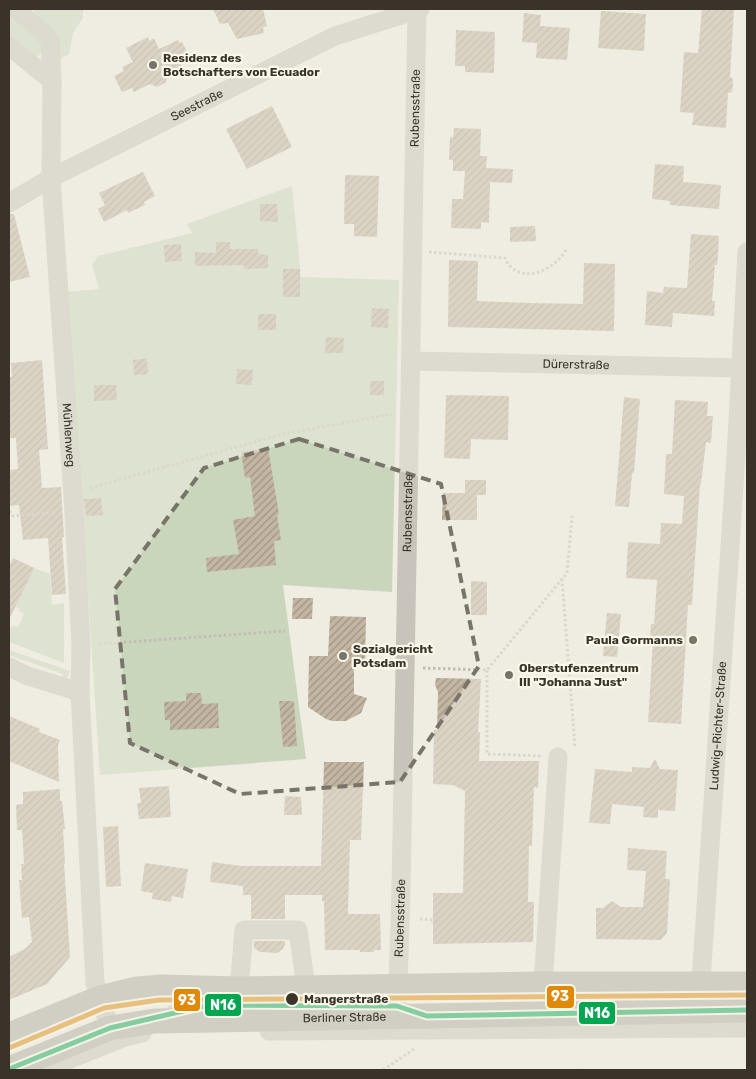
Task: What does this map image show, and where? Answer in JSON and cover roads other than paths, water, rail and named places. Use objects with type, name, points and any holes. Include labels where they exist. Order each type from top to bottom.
[{"type":"main road","name":"Berliner Straße","points":[[9,1069],[71,1051],[110,1028],[136,1023],[211,1026],[543,984],[747,984]]},
{"type":"main road","name":"Berliner Straße","points":[[9,1035],[100,998],[162,987],[306,988],[397,1003],[427,1016],[587,1021],[699,1011],[747,1010]]},
{"type":"street","name":"Mühlenweg","points":[[16,9],[50,39],[52,81],[50,178],[74,511],[81,645],[80,692]]},
{"type":"street","name":"Seestraße","points":[[9,203],[50,178],[335,36],[418,9]]},
{"type":"street","name":"Rubensstraße","points":[[397,1003],[418,9]]},
{"type":"street","points":[[9,46],[52,81]]},
{"type":"street","name":"Ludwig-Richter-Straße","points":[[699,1011],[742,440],[740,368],[747,252]]},
{"type":"street","name":"Dürerstraße","points":[[411,361],[740,368]]},
{"type":"street","points":[[9,667],[28,676],[80,692],[95,983],[110,1028]]},
{"type":"street","points":[[543,984],[558,757]]},
{"type":"street","points":[[239,988],[244,930],[298,930],[306,988]]},
{"type":"street","points":[[136,1023],[209,1005],[397,1003]]},
{"type":"street","points":[[43,1070],[71,1051],[149,1032],[211,1026],[587,1021],[747,1028]]},
{"type":"place","name":"Residenz des Botschafters von Ecuador","points":[[153,65]]},
{"type":"place","name":"Paula Gormanns","points":[[693,640]]},
{"type":"place","name":"Sozialgericht Potsdam","points":[[343,656]]},
{"type":"place","name":"Oberstufenzentrum III \"Johanna Just\"","points":[[509,675]]},
{"type":"place","name":"Mangerstraße","points":[[292,999]]}]
